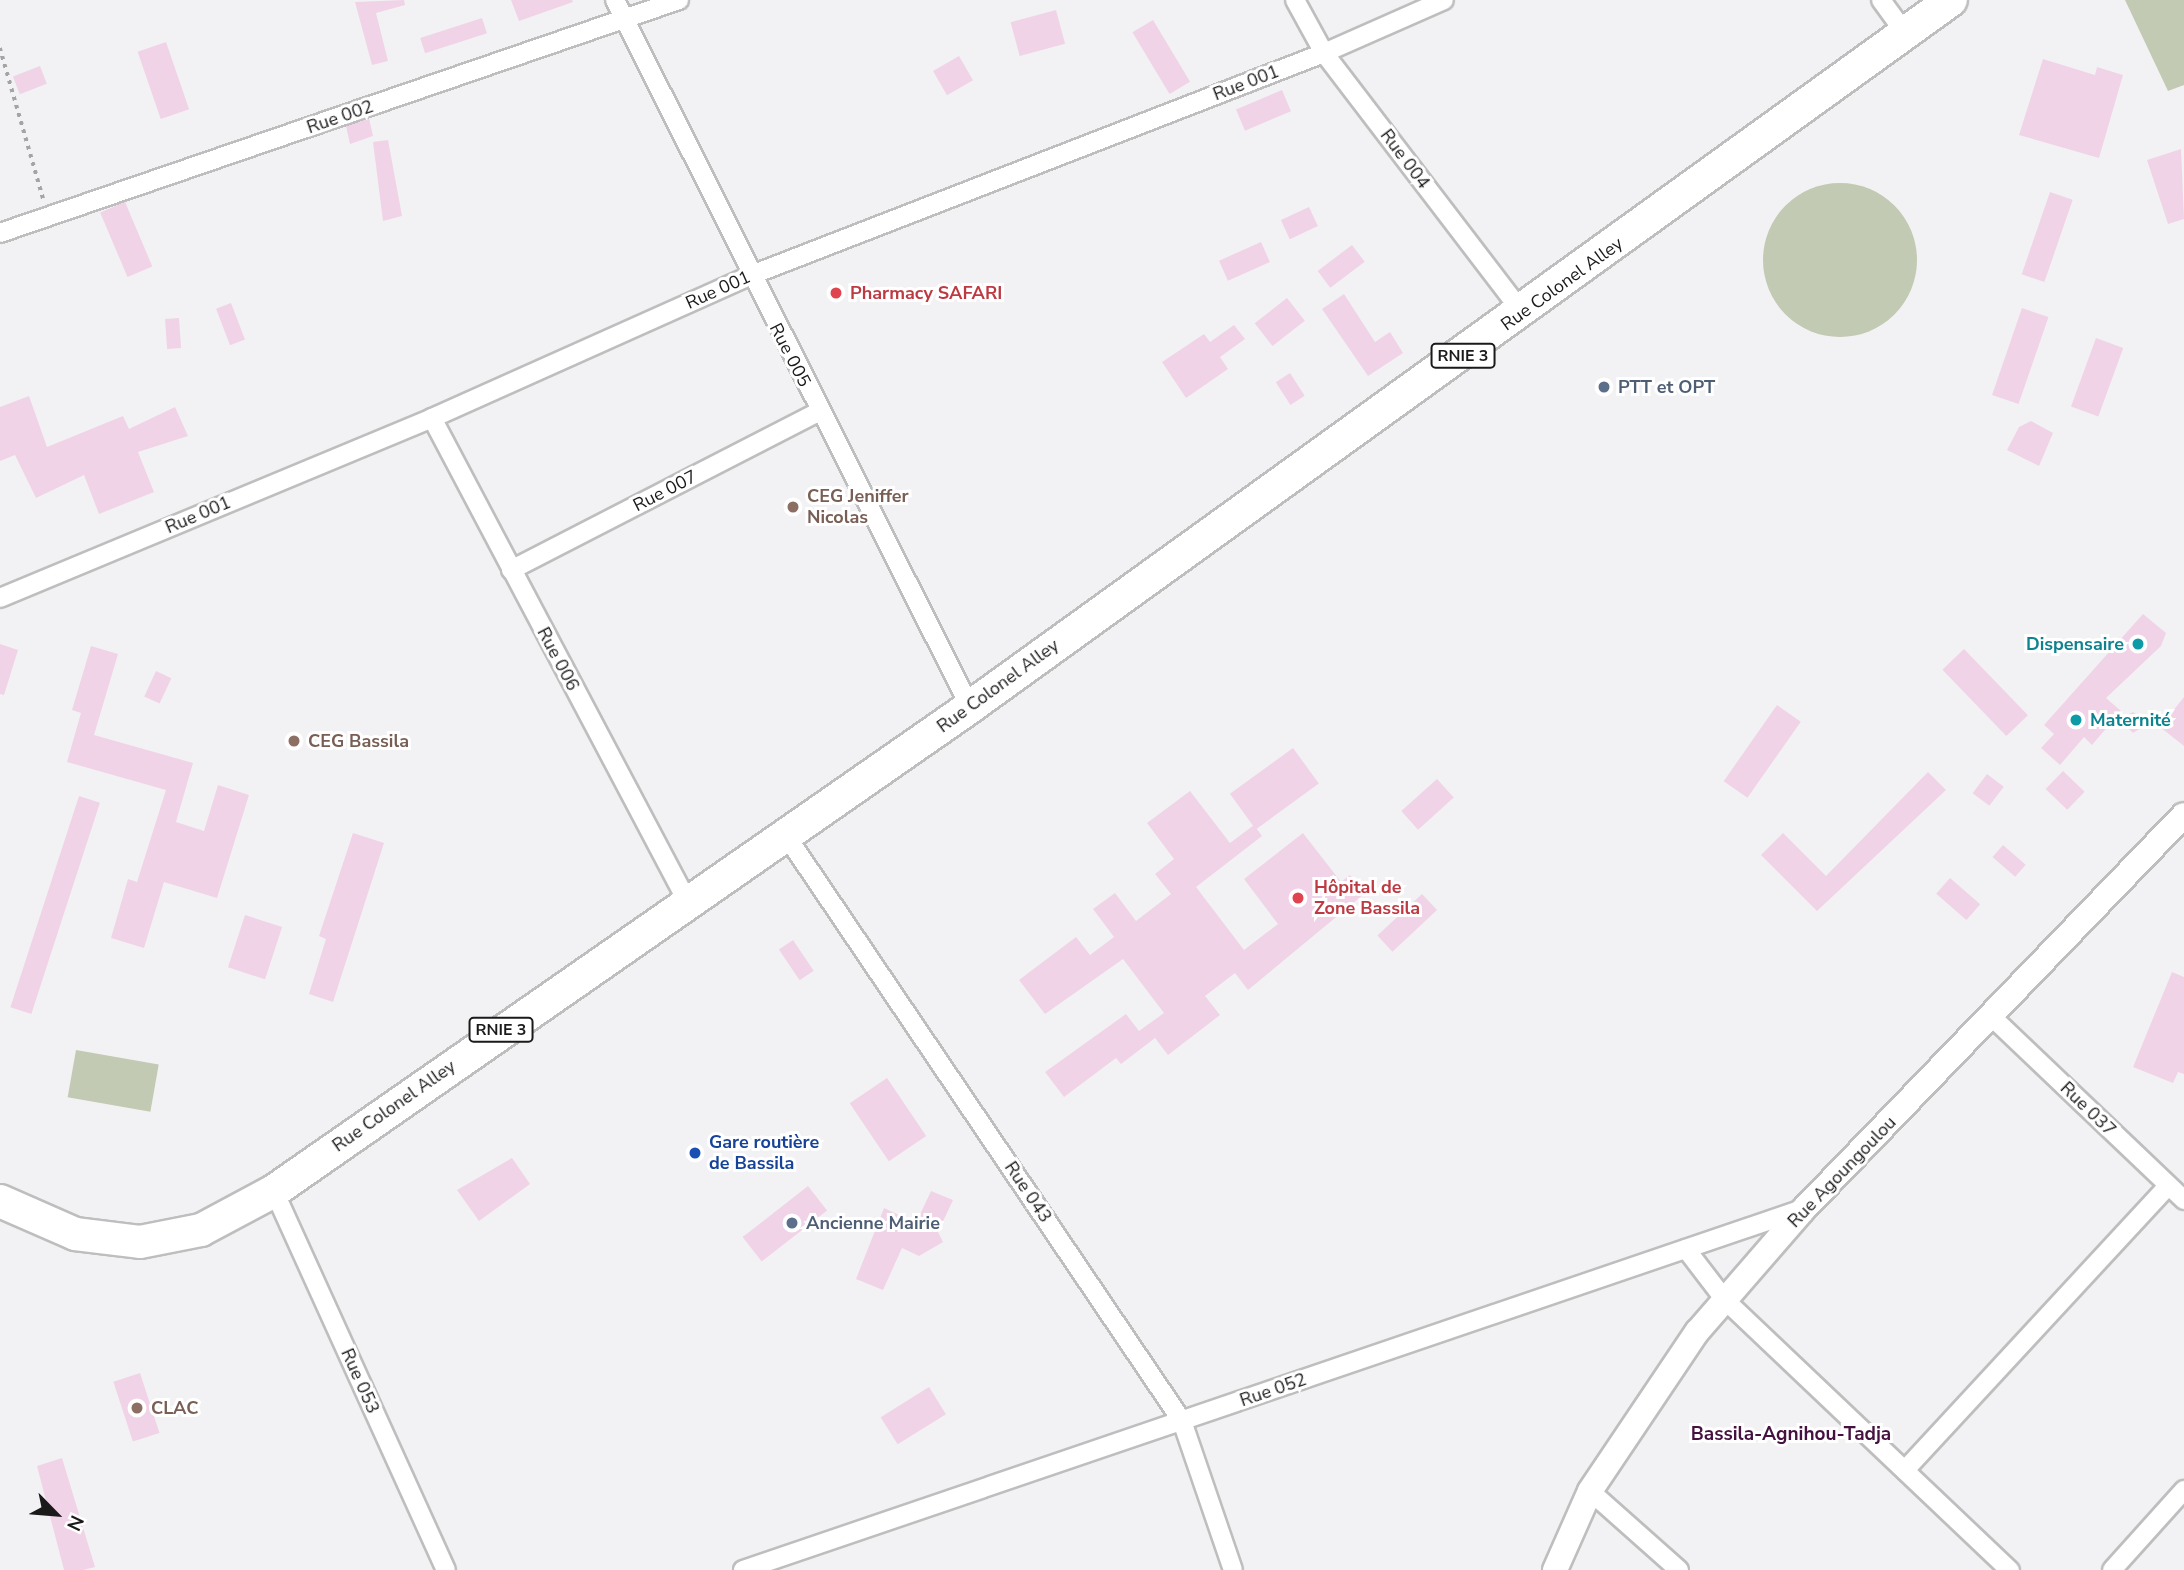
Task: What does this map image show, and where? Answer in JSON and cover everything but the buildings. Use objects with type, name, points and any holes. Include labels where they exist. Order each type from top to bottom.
[{"type":"highway","name":"Rue Colonel Alley","points":[[0,1202],[75,1234],[140,1242],[201,1230],[274,1191],[686,899],[971,707],[1523,313],[1951,0]]},
{"type":"main road","name":"Rue Agoungoulou","points":[[1555,1570],[1590,1491],[1655,1388],[1725,1300],[1804,1209],[1993,1018],[2184,815]]},
{"type":"street","name":"Rue 005","points":[[615,0],[749,276],[971,707]]},
{"type":"street","name":"Rue 002","points":[[0,233],[680,0]]},
{"type":"street","name":"Rue 004","points":[[1295,0],[1324,53],[1523,313]]},
{"type":"street","name":"Rue 001","points":[[0,598],[432,418],[749,276],[1324,53],[1444,0]]},
{"type":"street","points":[[1881,0],[1904,32]]},
{"type":"street","name":"Rue 007","points":[[511,570],[819,412]]},
{"type":"street","name":"Rue 006","points":[[432,418],[686,899]]},
{"type":"street","name":"Rue 043","points":[[785,834],[1182,1421],[1233,1570]]},
{"type":"street","name":"Rue 037","points":[[1993,1018],[2184,1200]]},
{"type":"street","points":[[1905,1471],[2168,1186]]},
{"type":"street","name":"Rue 053","points":[[274,1191],[446,1570]]},
{"type":"street","name":"Rue 052","points":[[743,1570],[1804,1209]]},
{"type":"street","points":[[1686,1250],[1725,1300],[2010,1570]]},
{"type":"street","points":[[2112,1570],[2184,1490]]},
{"type":"street","points":[[1590,1491],[1679,1570]]},
{"type":"path","points":[[0,48],[48,216]]},
{"type":"green space","points":[[2125,0],[2184,0],[2184,85],[2168,91]]},
{"type":"green space","points":[[1840,183],[1870,189],[1895,205],[1911,230],[1917,260],[1911,290],[1895,315],[1870,331],[1840,337],[1810,331],[1785,315],[1769,290],[1763,260],[1769,230],[1785,205],[1810,189]]},
{"type":"green space","points":[[76,1050],[159,1065],[150,1112],[68,1097]]},
{"type":"place","name":"Pharmacy SAFARI","points":[[836,293]]},
{"type":"place","name":"PTT et OPT","points":[[1604,387]]},
{"type":"place","name":"CEG Jeniffer Nicolas","points":[[793,507]]},
{"type":"place","name":"Dispensaire","points":[[2138,644]]},
{"type":"place","name":"Maternité","points":[[2076,720]]},
{"type":"place","name":"CEG Bassila","points":[[294,741]]},
{"type":"place","name":"Hôpital de Zone Bassila","points":[[1298,898]]},
{"type":"place","name":"Gare routière de Bassila","points":[[695,1153]]},
{"type":"place","name":"Ancienne Mairie","points":[[792,1223]]},
{"type":"place","name":"CLAC","points":[[137,1408]]},
{"type":"district","name":"Bassila-Agnihou-Tadja","points":[[1791,1435]]}]
